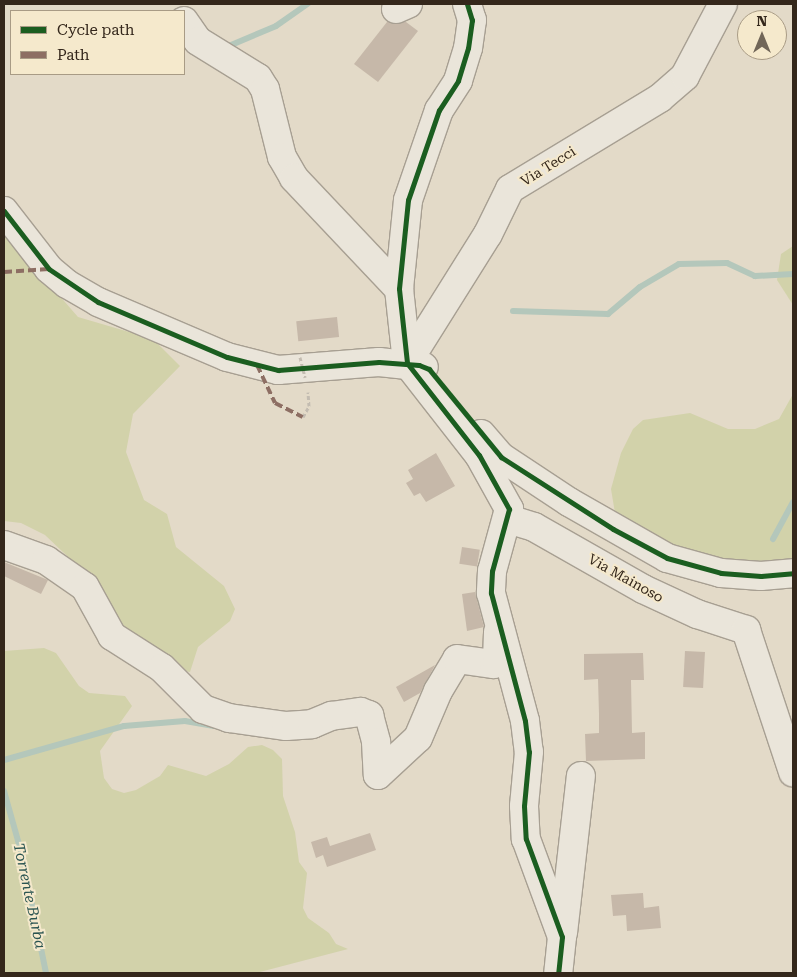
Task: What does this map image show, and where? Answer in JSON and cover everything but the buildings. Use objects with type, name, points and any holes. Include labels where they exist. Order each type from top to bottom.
[{"type":"street","points":[[467,4],[472,20],[468,48],[458,80],[439,110],[408,200],[399,290],[406,363],[496,479],[506,498],[508,519],[492,571],[491,593],[525,721],[529,752],[524,806],[526,839],[562,937]]},
{"type":"street","name":"Via Tecci","points":[[406,363],[488,234],[510,189],[660,98],[685,76],[724,4]]},
{"type":"street","points":[[185,22],[198,41],[258,78],[265,89],[282,157],[294,178],[399,290]]},
{"type":"street","points":[[4,211],[49,269],[67,284],[98,302],[228,356],[278,370],[406,363],[429,369],[501,456],[613,529],[667,558],[721,573],[761,576],[793,574]]},
{"type":"street","name":"Via Mainoso","points":[[508,519],[534,527],[688,610],[746,630],[793,772]]},
{"type":"street","points":[[4,545],[46,560],[84,587],[112,636],[162,668],[202,708],[229,718],[286,726],[312,724],[331,716],[361,712],[369,715],[376,742],[378,775],[418,738],[438,691],[457,659],[494,664],[497,661],[500,628]]},
{"type":"street","points":[[558,973],[581,776]]},
{"type":"path","points":[[300,356],[305,377]]},
{"type":"path","points":[[303,417],[309,406],[308,390]]},
{"type":"green space","points":[[4,232],[78,317],[153,339],[180,366],[133,414],[126,452],[144,500],[167,514],[176,547],[224,586],[235,609],[230,621],[198,647],[190,672],[178,670],[131,639],[84,572],[45,535],[21,523],[4,521]]},
{"type":"green space","points":[[793,246],[793,305],[777,280],[781,254]]},
{"type":"green space","points":[[793,394],[793,569],[695,562],[615,513],[611,489],[621,453],[633,429],[643,420],[690,413],[728,429],[755,429],[779,419]]},
{"type":"green space","points":[[44,648],[56,653],[79,686],[89,693],[125,696],[132,706],[100,751],[104,778],[112,789],[124,793],[136,790],[160,776],[168,765],[206,776],[229,764],[248,747],[262,745],[273,750],[282,759],[283,796],[295,832],[299,862],[307,873],[303,908],[308,918],[329,933],[336,944],[348,949],[256,973],[4,973],[4,651]]},
{"type":"waterway","points":[[224,48],[276,26],[308,4]]},
{"type":"waterway","points":[[513,311],[608,314],[640,287],[679,264],[727,263],[755,276],[793,274]]},
{"type":"waterway","points":[[773,539],[793,502]]},
{"type":"waterway","points":[[4,760],[124,726],[185,721],[213,726]]},
{"type":"waterway","name":"Torrente Burba","points":[[4,791],[22,855],[46,973]]},
{"type":"marked path","points":[[4,272],[49,269]]},
{"type":"marked path","points":[[257,365],[275,403],[303,417]]},
{"type":"cycle path","points":[[467,4],[472,20],[468,48],[458,81],[439,110],[408,200],[399,289],[407,363],[479,455],[509,509],[492,571],[491,593],[525,721],[529,752],[524,806],[526,839],[562,937],[558,973]]},
{"type":"cycle path","points":[[4,211],[49,269],[98,302],[227,357],[278,370],[379,362],[419,365],[429,369],[501,457],[613,529],[667,558],[721,573],[761,576],[793,573]]}]
